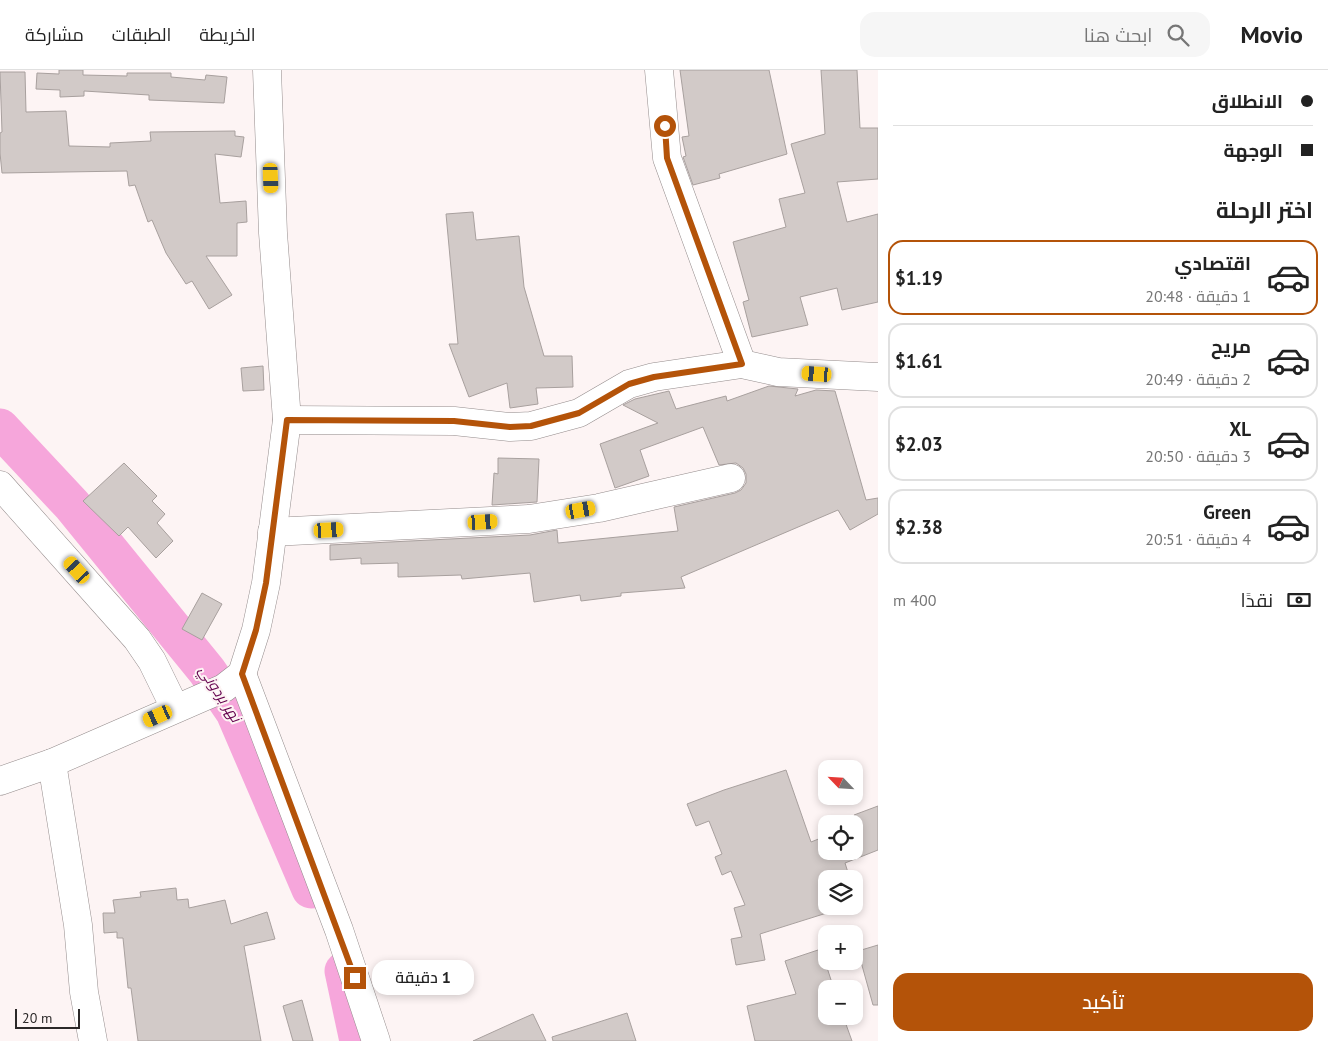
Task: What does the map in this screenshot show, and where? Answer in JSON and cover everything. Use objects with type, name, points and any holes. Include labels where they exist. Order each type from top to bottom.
[{"type":"street","points":[[0,781],[52,763],[233,681],[256,630],[266,583],[287,420],[273,233],[267,70]]},
{"type":"street","points":[[659,70],[667,158],[742,364]]},
{"type":"street","points":[[287,420],[454,421],[510,427],[531,426],[579,413],[629,384],[654,377],[742,364],[778,372],[878,377]]},
{"type":"street","points":[[272,532],[529,519],[599,508],[731,478]]},
{"type":"street","points":[[0,484],[138,639],[181,705]]},
{"type":"street","points":[[233,681],[338,930],[376,1041]]},
{"type":"street","points":[[52,763],[78,925],[84,992],[93,1041]]},
{"type":"building","points":[[59,70],[83,70],[83,75],[127,76],[127,73],[171,73],[171,77],[205,80],[206,75],[227,77],[224,103],[149,100],[149,95],[84,91],[84,96],[60,97],[60,90],[36,89],[37,73],[59,74]]},
{"type":"building","points":[[680,70],[769,70],[787,154],[719,174],[720,178],[693,185],[683,157],[686,156],[682,137],[689,136]]},
{"type":"building","points":[[821,70],[857,70],[860,128],[878,128],[878,179],[837,182],[847,222],[878,214],[878,302],[842,310],[837,288],[800,297],[808,325],[752,337],[743,302],[749,300],[733,242],[786,227],[779,199],[805,193],[791,144],[825,134]]},
{"type":"building","points":[[0,72],[25,72],[26,112],[66,111],[69,146],[110,147],[110,143],[151,141],[150,132],[235,131],[235,136],[244,137],[241,157],[215,154],[220,203],[246,201],[247,222],[237,223],[237,256],[206,256],[232,295],[209,309],[192,281],[186,284],[166,253],[152,220],[148,222],[135,185],[129,186],[127,171],[2,173],[0,153],[0,133],[2,132]]},
{"type":"building","points":[[473,212],[476,240],[519,236],[524,287],[544,356],[572,356],[573,387],[536,388],[538,404],[510,408],[507,383],[469,397],[449,344],[458,344],[446,214]]},
{"type":"building","points":[[263,366],[264,390],[243,391],[241,368]]},
{"type":"building","points":[[769,386],[798,389],[795,396],[816,390],[835,391],[866,500],[878,498],[878,514],[850,530],[838,510],[681,577],[685,588],[621,593],[621,596],[581,601],[580,595],[534,602],[530,573],[462,579],[461,575],[398,577],[398,563],[361,564],[361,558],[330,560],[330,545],[530,535],[557,530],[558,543],[678,531],[674,507],[735,493],[741,490],[746,483],[746,474],[743,468],[736,463],[719,465],[703,427],[640,450],[649,476],[615,488],[600,444],[658,423],[623,405],[635,399],[669,391],[676,409],[726,396],[727,401]]},
{"type":"building","points":[[498,458],[539,459],[537,502],[492,505],[494,473],[498,474]]},
{"type":"building","points":[[124,463],[157,496],[152,501],[165,514],[157,523],[173,541],[156,558],[128,527],[119,536],[83,501]]},
{"type":"building","points":[[202,593],[222,604],[202,640],[182,629]]},
{"type":"building","points":[[786,770],[811,842],[818,839],[818,860],[853,860],[845,863],[847,870],[818,870],[818,915],[820,915],[760,934],[765,960],[736,965],[731,939],[742,937],[734,908],[745,905],[731,871],[722,875],[715,857],[722,854],[709,821],[696,826],[687,804]]},
{"type":"building","points":[[878,806],[878,850],[863,856],[863,815],[854,815]]},
{"type":"building","points":[[176,888],[177,900],[188,899],[189,908],[225,900],[231,924],[267,912],[275,939],[244,946],[261,1041],[138,1041],[131,988],[128,988],[123,938],[117,938],[117,932],[104,933],[103,913],[115,913],[113,900],[141,897],[140,892]]},
{"type":"building","points":[[878,945],[878,1005],[873,1005],[863,969],[863,950]]},
{"type":"building","points":[[818,950],[818,970],[828,970],[831,980],[818,980],[818,1025],[846,1025],[852,1041],[755,1041],[747,1006],[796,994],[785,961]]},
{"type":"building","points":[[302,1000],[313,1041],[293,1041],[283,1006]]},
{"type":"building","points":[[627,1013],[636,1041],[553,1041],[552,1037]]},
{"type":"building","points":[[533,1014],[546,1041],[473,1041],[517,1021]]},
{"type":"waterway","name":"نهر بردوني","points":[[0,428],[72,505],[207,671],[235,712],[311,889]]},
{"type":"waterway","name":"نهر بردوني","points":[[344,971],[359,1041]]},
{"type":"route","points":[[355,978],[242,674],[256,630],[266,583],[287,420],[327,422],[454,421],[510,427],[531,426],[579,413],[629,384],[654,377],[742,364],[667,158],[665,126]]}]
